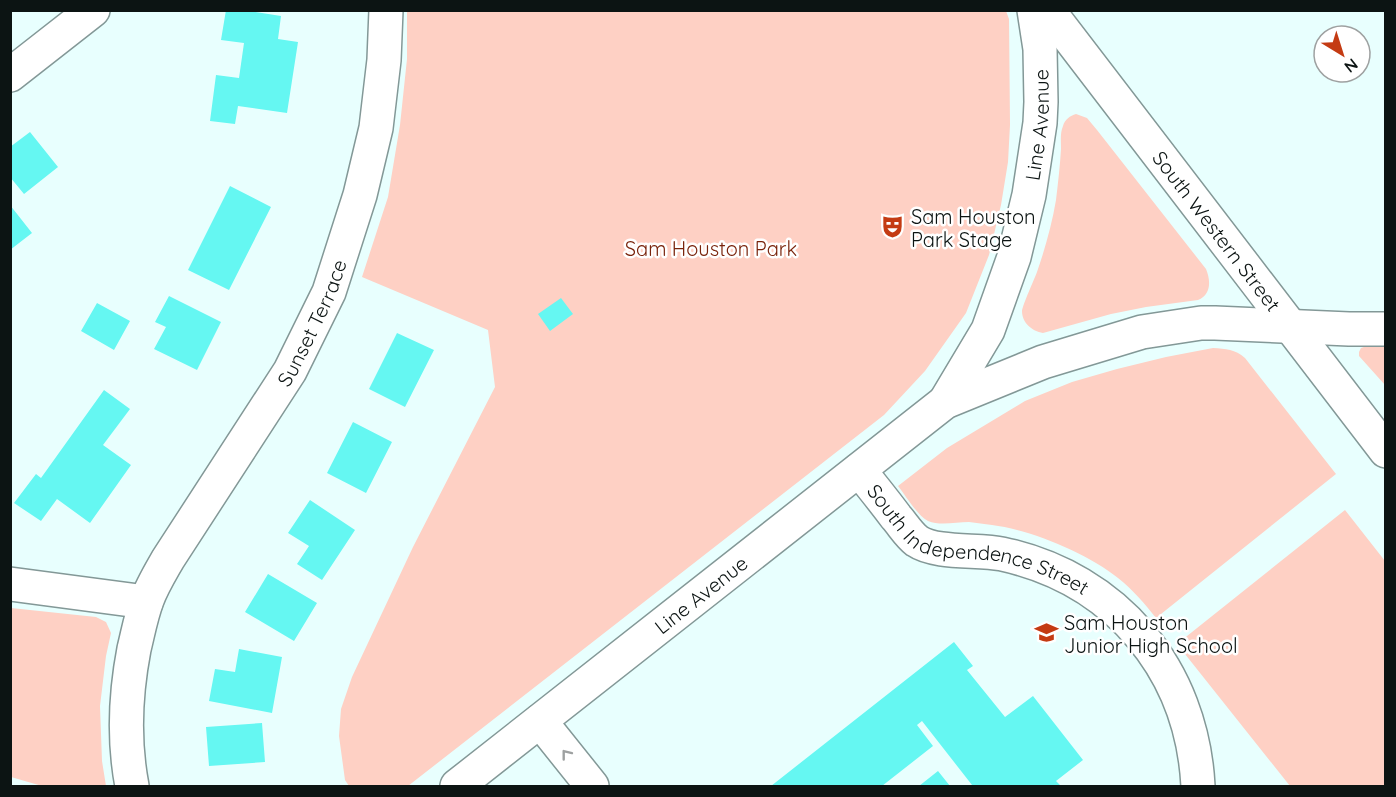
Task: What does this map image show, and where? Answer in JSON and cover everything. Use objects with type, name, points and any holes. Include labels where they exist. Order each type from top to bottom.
[{"type":"main road","points":[[10,75],[93,10]]},
{"type":"main road","name":"Sunset Terrace","points":[[132,786],[125,722],[130,671],[146,602],[168,559],[290,371],[329,292],[360,195],[376,128],[384,60],[386,10]]},
{"type":"main road","name":"Line Avenue","points":[[945,402],[988,330],[1014,257],[1029,195],[1041,102],[1040,49],[1034,10]]},
{"type":"main road","name":"South Western Street","points":[[1048,10],[1386,451]]},
{"type":"main road","name":"Line Avenue","points":[[457,786],[945,402],[1043,362],[1142,332],[1201,323],[1386,329]]},
{"type":"main road","name":"South Independence Street","points":[[860,470],[918,541],[934,548],[999,553],[1033,562],[1076,581],[1118,612],[1153,653],[1181,704],[1192,740],[1198,786]]},
{"type":"main road","points":[[10,584],[146,602]]},
{"type":"main road","points":[[540,721],[592,786]]},
{"type":"green space","name":"Sam Houston Park","points":[[407,11],[1006,11],[1009,19],[1008,162],[989,255],[966,313],[925,371],[884,415],[408,786],[349,786],[345,780],[339,736],[341,709],[352,677],[413,547],[495,387],[488,330],[362,277],[388,197],[400,125],[407,59]]},
{"type":"green space","points":[[1076,114],[1087,118],[1206,269],[1209,287],[1202,298],[1111,314],[1043,333],[1026,323],[1022,311],[1040,263],[1056,200],[1062,129],[1066,120]]},
{"type":"green space","points":[[1385,347],[1385,385],[1359,356],[1361,348]]},
{"type":"green space","points":[[1213,348],[1234,351],[1245,358],[1336,474],[1156,618],[1129,587],[1091,560],[1058,544],[1024,532],[969,522],[943,524],[928,521],[916,510],[898,486],[947,448],[1025,401],[1072,382],[1117,369]]},
{"type":"green space","points":[[1345,510],[1385,561],[1385,786],[1290,786],[1177,644]]},
{"type":"green space","points":[[11,608],[96,617],[106,622],[111,633],[100,706],[102,761],[106,786],[42,786],[11,777]]},
{"type":"building","points":[[226,10],[281,16],[278,39],[298,42],[287,113],[238,106],[235,124],[210,121],[216,75],[239,78],[244,43],[221,40]]},
{"type":"building","points":[[30,132],[58,167],[24,194],[10,177],[10,147]]},
{"type":"building","points":[[230,186],[271,207],[229,290],[188,270]]},
{"type":"building","points":[[10,205],[32,233],[10,250]]},
{"type":"building","points":[[169,296],[221,322],[197,370],[154,349],[166,327],[155,322]]},
{"type":"building","points":[[561,298],[573,314],[550,331],[538,314]]},
{"type":"building","points":[[97,303],[130,321],[114,350],[81,331]]},
{"type":"building","points":[[397,333],[434,350],[405,407],[369,389]]},
{"type":"building","points":[[104,390],[130,409],[103,445],[131,465],[90,523],[57,499],[41,521],[14,503],[36,474],[41,478]]},
{"type":"building","points":[[353,422],[392,442],[366,493],[327,473]]},
{"type":"building","points":[[310,500],[355,530],[322,580],[297,564],[309,546],[288,533]]},
{"type":"building","points":[[268,574],[317,603],[294,641],[245,612]]},
{"type":"building","points":[[954,642],[973,666],[967,670],[1005,717],[1033,696],[1083,760],[1056,781],[1061,786],[969,786],[972,785],[922,721],[917,725],[933,746],[882,786],[771,786]]},
{"type":"building","points":[[239,649],[282,657],[272,713],[209,701],[215,669],[235,672]]},
{"type":"building","points":[[262,723],[265,762],[209,766],[206,727]]},
{"type":"building","points":[[938,771],[950,786],[919,786]]},
{"type":"place","name":"Sam Houston Park Stage","points":[[893,227]]},
{"type":"place","name":"Sam Houston Junior High School","points":[[1046,633]]}]
